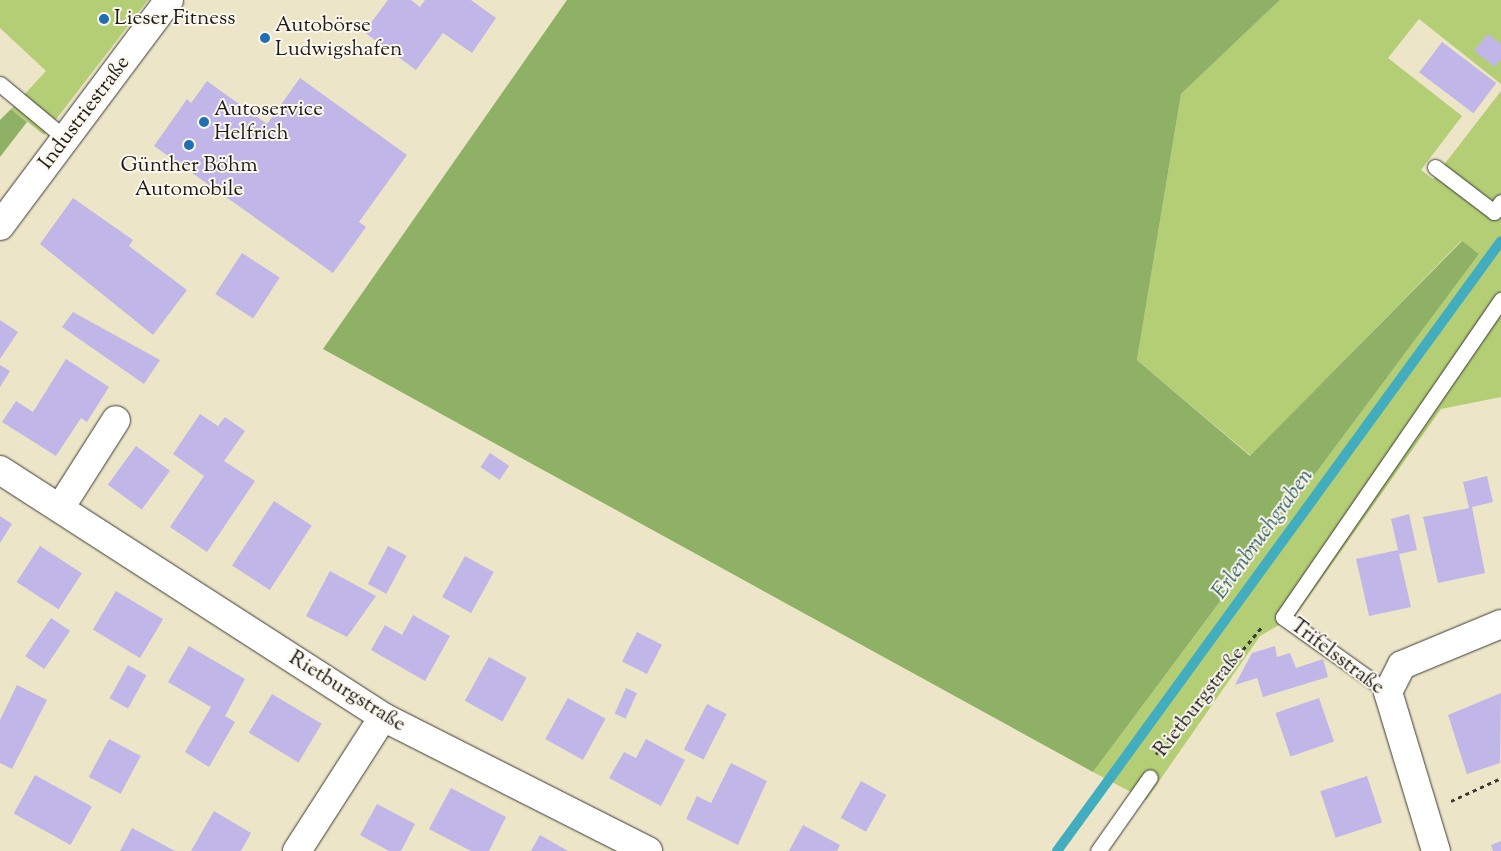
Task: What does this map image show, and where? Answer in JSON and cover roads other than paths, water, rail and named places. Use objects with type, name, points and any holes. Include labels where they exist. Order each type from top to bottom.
[{"type":"street","name":"Industriestraße","points":[[0,226],[169,0]]},
{"type":"street","points":[[60,508],[116,420]]},
{"type":"street","name":"Rietburgstraße","points":[[0,470],[383,718],[648,851]]},
{"type":"street","points":[[1388,692],[1402,665],[1501,624]]},
{"type":"street","name":"Trifelsstraße","points":[[1388,692],[1436,851]]},
{"type":"street","points":[[297,851],[383,718]]},
{"type":"lane","points":[[0,84],[66,139]]},
{"type":"lane","points":[[1435,166],[1494,212],[1501,202]]},
{"type":"lane","name":"Trifelsstraße","points":[[1388,692],[1283,617],[1501,300]]},
{"type":"lane","name":"Rietburgstraße","points":[[1098,851],[1150,778]]},
{"type":"waterway","name":"Erlenbruchgraben","points":[[1057,851],[1501,241]]},
{"type":"place","name":"Lieser Fitness","points":[[104,19]]},
{"type":"place","name":"Autobörse Ludwigshafen","points":[[265,38]]},
{"type":"place","name":"Autoservice Helfrich","points":[[204,122]]},
{"type":"place","name":"Günther Böhm Automobile","points":[[189,145]]}]
